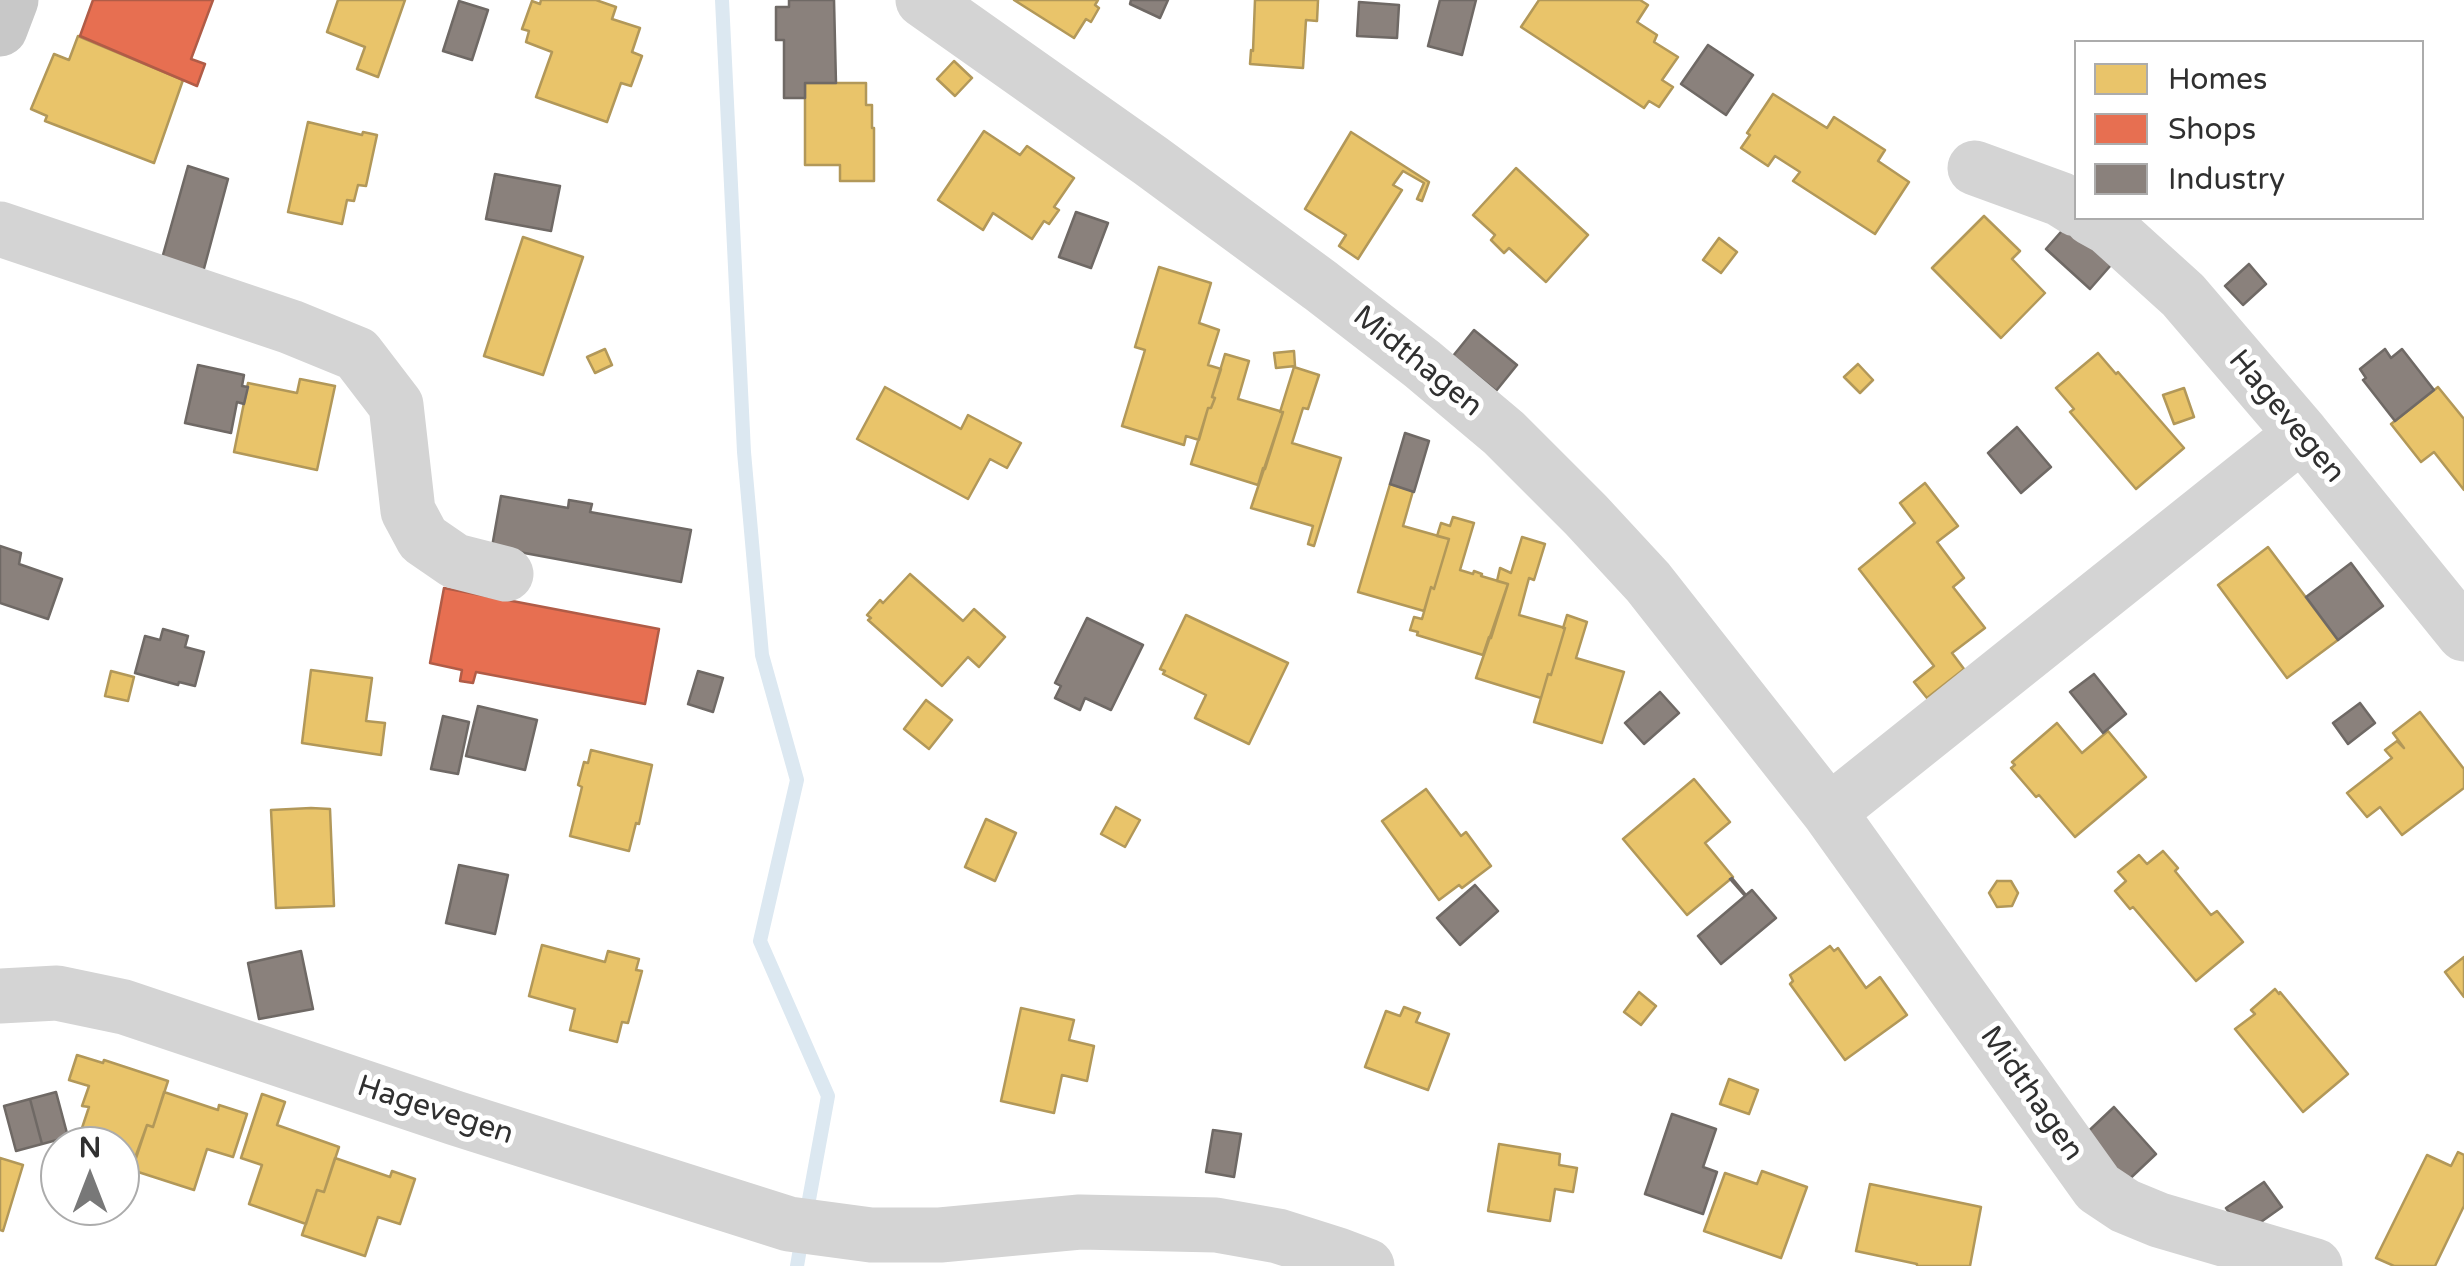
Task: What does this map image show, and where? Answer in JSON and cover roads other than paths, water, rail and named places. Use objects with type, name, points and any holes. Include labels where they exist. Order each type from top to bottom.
[{"type":"main road","points":[[0,29],[11,0]]},
{"type":"street","name":"Midthagen","points":[[923,0],[1110,132],[1422,364],[1504,433],[1586,515],[1648,582],[1829,812],[2098,1188],[2124,1206],[2159,1220],[2315,1266]]},
{"type":"street","points":[[1975,168],[2074,208]]},
{"type":"street","name":"Hagevegen","points":[[2094,220],[2184,295],[2464,634]]},
{"type":"street","points":[[0,229],[291,327],[357,354],[396,405],[408,511],[423,539],[454,561],[506,574]]},
{"type":"street","points":[[1829,812],[2302,434]]},
{"type":"street","name":"Hagevegen","points":[[0,996],[57,993],[124,1008],[455,1118],[842,1239],[1080,1222],[1216,1226],[1278,1236],[1367,1266]]},
{"type":"waterway","points":[[722,0],[744,452],[762,655],[797,780],[760,941],[828,1096],[806,1216]]},
{"type":"waterway","points":[[797,1266],[802,1237]]}]
